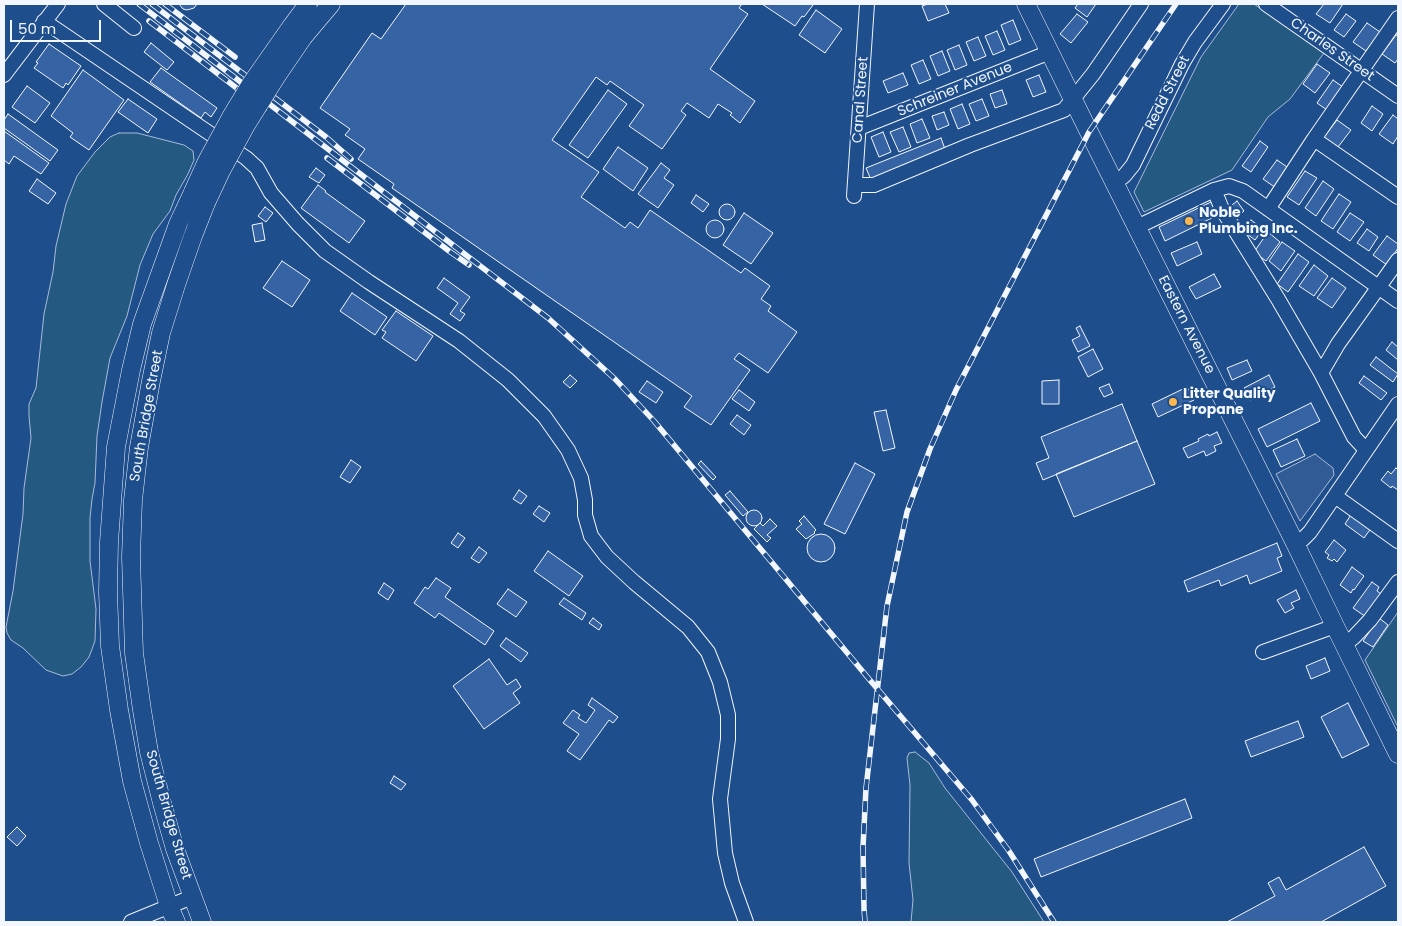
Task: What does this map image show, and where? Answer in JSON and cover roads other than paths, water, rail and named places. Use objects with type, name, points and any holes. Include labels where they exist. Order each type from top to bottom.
[{"type":"main road","name":"South Bridge Street","points":[[176,922],[149,843],[132,781],[110,646],[109,542],[116,446],[131,370],[146,314],[178,224],[221,171],[246,124],[276,77],[308,4]]},
{"type":"main road","name":"South Bridge Street","points":[[297,31],[331,4]]},
{"type":"main road","name":"Eastern Avenue","points":[[1030,6],[1073,99],[1295,543],[1398,754]]},
{"type":"main road","name":"South Bridge Street","points":[[200,197],[193,236],[176,285],[151,380],[139,447],[133,500],[131,557],[134,653],[148,744],[175,849],[202,922]]},
{"type":"street","points":[[4,76],[58,4]]},
{"type":"street","points":[[104,4],[134,28]]},
{"type":"street","name":"Canal Street","points":[[867,4],[860,128],[854,191],[874,185],[970,145],[1064,110],[1073,99]]},
{"type":"street","points":[[1073,99],[1093,74],[1141,4]]},
{"type":"street","name":"Redd Street","points":[[1115,183],[1133,165],[1182,64],[1195,42],[1223,4]]},
{"type":"street","name":"Charles Street","points":[[1266,4],[1398,96]]},
{"type":"street","points":[[1268,210],[1314,139],[1398,18]]},
{"type":"street","points":[[44,21],[246,158],[257,168],[271,193],[298,224],[326,251],[369,282],[459,341],[508,380],[544,416],[568,450],[581,478],[585,500],[584,515],[591,536],[606,557],[688,627],[708,652],[720,682],[728,715],[728,739],[720,799],[724,853],[746,922]]},
{"type":"street","name":"Schreiner Avenue","points":[[860,128],[1050,52]]},
{"type":"street","points":[[1314,139],[1398,197]]},
{"type":"street","points":[[1137,227],[1214,190],[1229,186],[1243,191],[1398,301]]},
{"type":"street","points":[[1214,190],[1222,209],[1321,373],[1354,438],[1366,450]]},
{"type":"street","points":[[1321,373],[1338,344],[1380,288],[1398,260]]},
{"type":"street","points":[[1295,543],[1303,539],[1310,532],[1398,404]]},
{"type":"street","points":[[1335,496],[1398,541]]},
{"type":"street","points":[[1344,645],[1370,620],[1398,582]]},
{"type":"street","points":[[1263,652],[1334,626]]},
{"type":"street","points":[[131,922],[192,897]]},
{"type":"railway","points":[[139,4],[548,318],[615,379],[654,421],[972,800],[1009,851],[1054,922]]},
{"type":"railway","points":[[152,4],[326,137],[351,159]]},
{"type":"railway","points":[[165,4],[235,57]]},
{"type":"railway","points":[[865,922],[863,847],[866,788],[887,606],[907,512],[930,449],[956,390],[1089,132],[1176,4]]},
{"type":"railway","points":[[149,21],[264,109]]},
{"type":"railway","points":[[327,158],[469,265]]},
{"type":"place","name":"Noble Plumbing Inc.","points":[[1189,221]]},
{"type":"place","name":"Litter Quality Propane","points":[[1173,402]]}]
